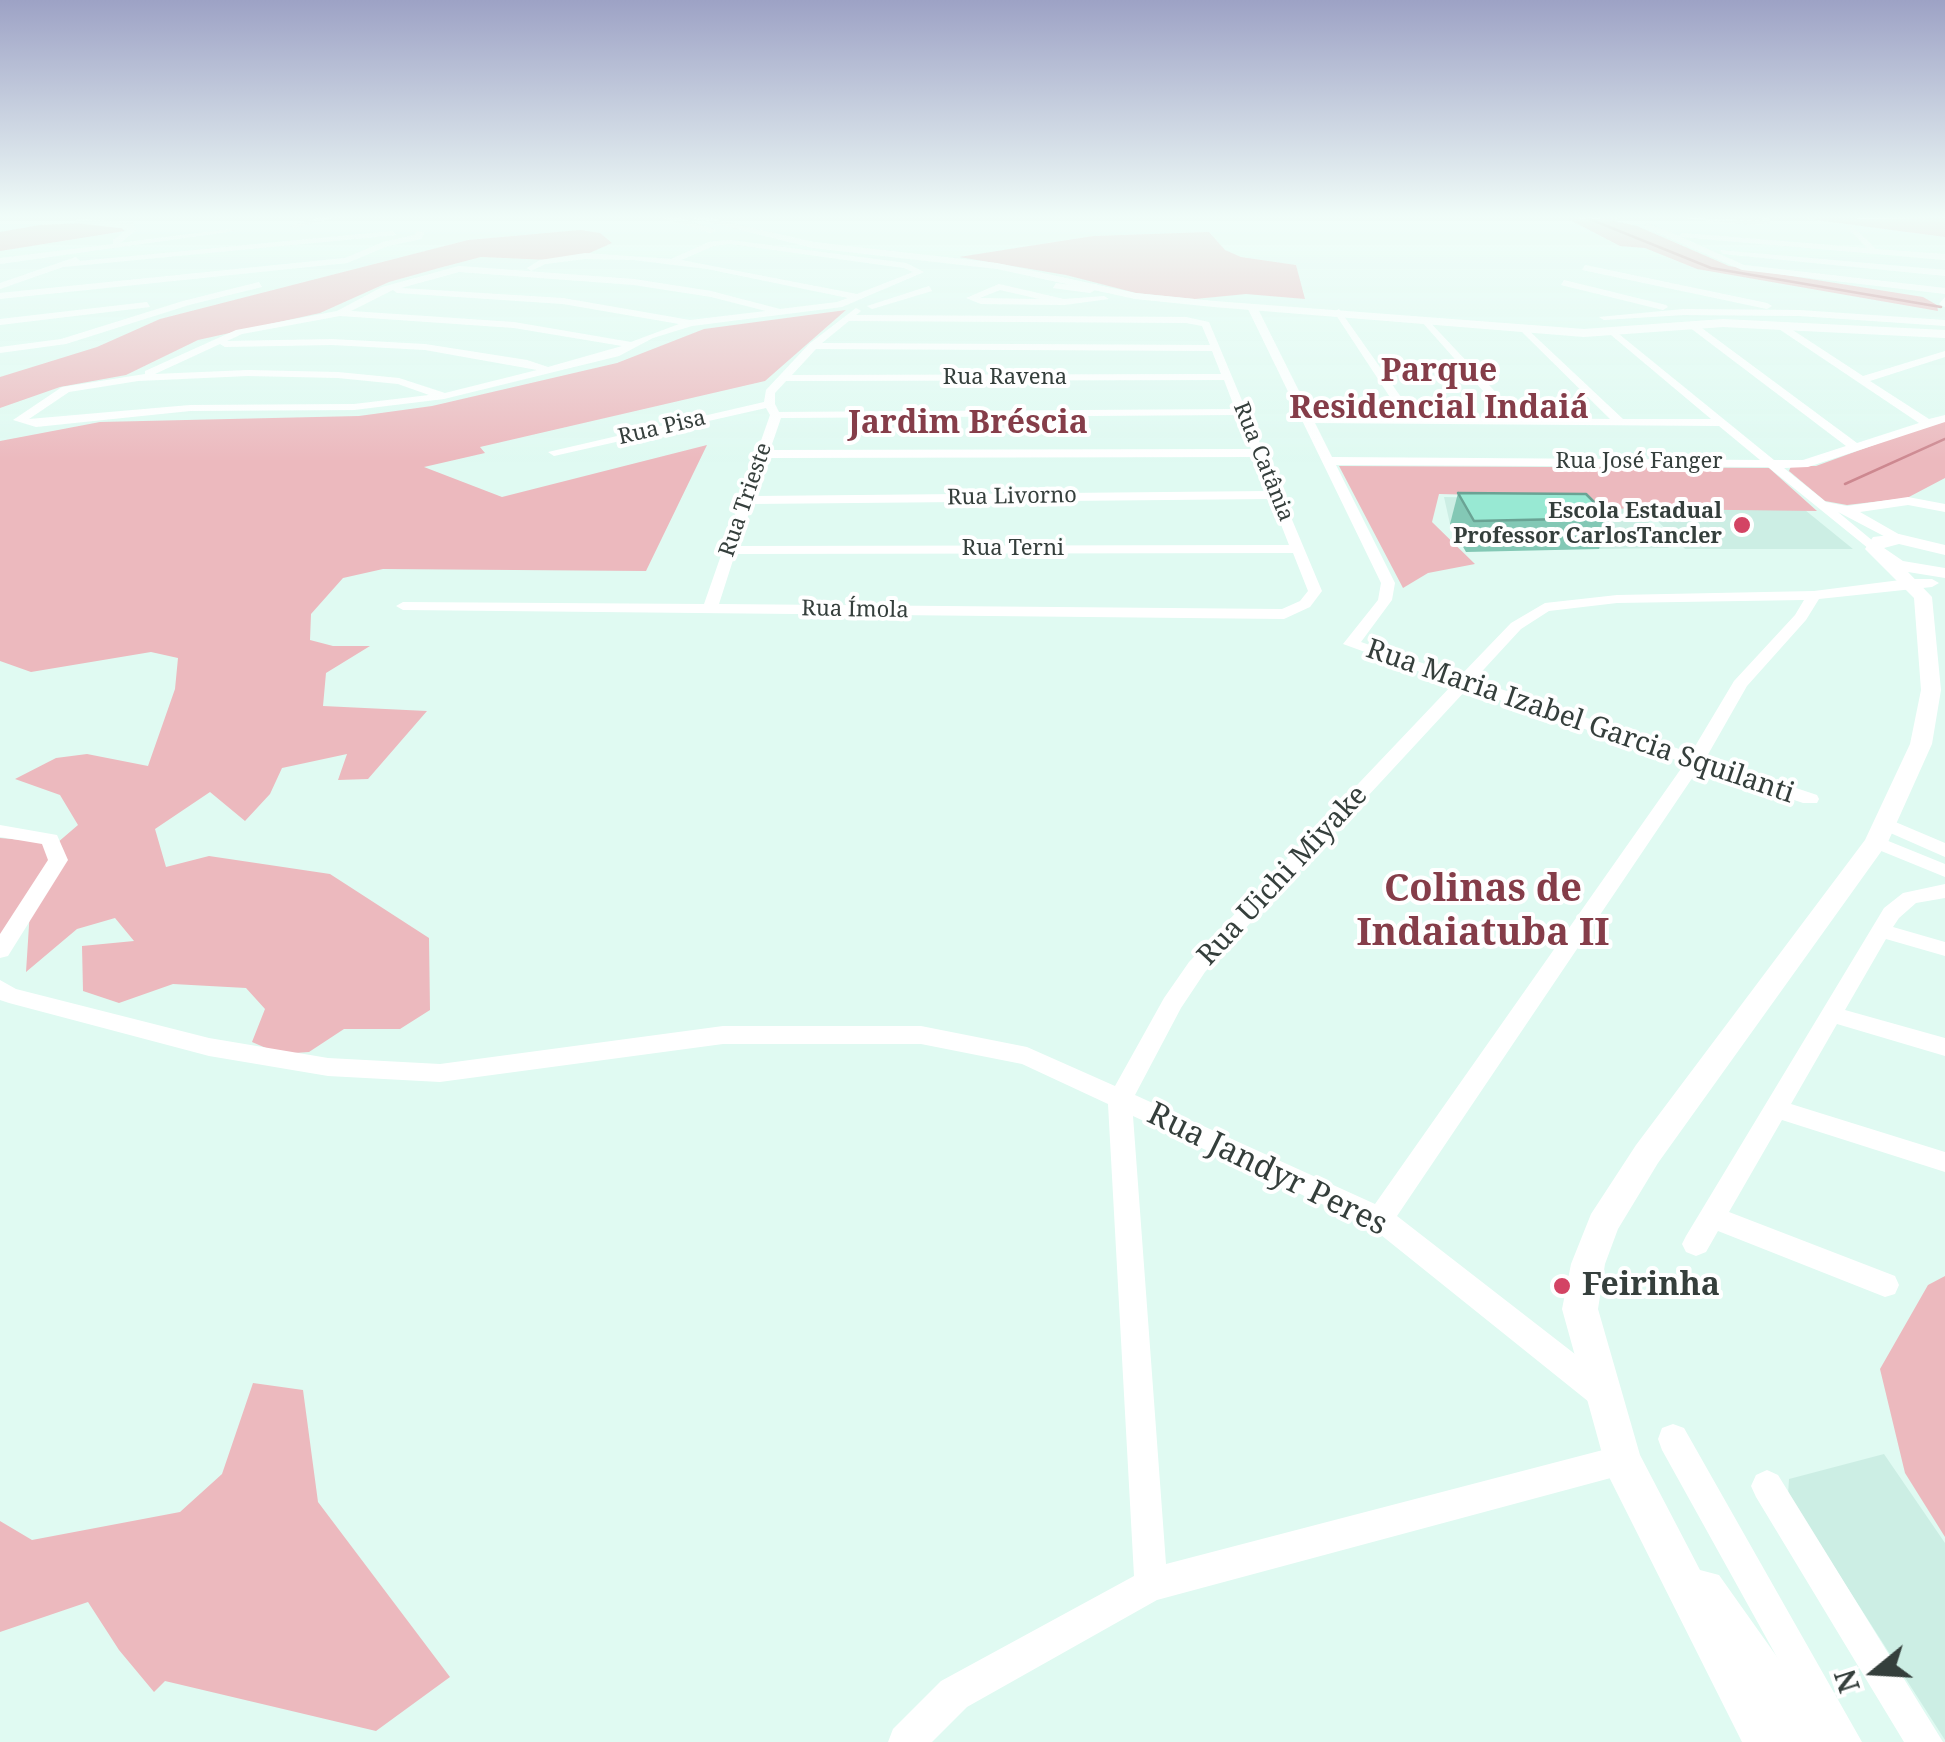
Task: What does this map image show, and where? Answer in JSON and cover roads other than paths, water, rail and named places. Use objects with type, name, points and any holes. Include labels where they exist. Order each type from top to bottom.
[{"type":"main road","points":[[1106,299],[1140,304],[1214,304]]},
{"type":"main road","points":[[1168,299],[1524,330],[1614,333],[1692,325],[1945,334]]},
{"type":"main road","points":[[1880,554],[1879,541],[1896,538],[1943,548]]},
{"type":"main road","points":[[1880,554],[1930,582]]},
{"type":"main road","points":[[1880,554],[1930,582]]},
{"type":"main road","points":[[1766,1742],[1623,1465],[1580,1310],[1588,1264],[1603,1224],[1646,1154],[1881,833],[1921,744],[1931,690],[1930,582]]},
{"type":"main road","points":[[1623,1465],[1701,1586],[1810,1742]]},
{"type":"street","points":[[340,314],[365,299]]},
{"type":"street","points":[[538,299],[691,324]]},
{"type":"street","points":[[735,299],[780,313]]},
{"type":"street","points":[[444,396],[399,381],[338,375],[248,373],[138,378],[66,390],[20,420],[36,424],[144,411],[354,407],[444,396],[615,354],[691,324],[856,299]]},
{"type":"street","name":"Rua Trieste","points":[[710,608],[764,454],[773,410],[770,392],[812,346],[852,315],[882,299]]},
{"type":"street","name":"Rua Trieste","points":[[852,315],[899,299]]},
{"type":"street","points":[[1047,299],[1100,299]]},
{"type":"street","points":[[1630,299],[1684,312]]},
{"type":"street","points":[[1734,299],[1799,313]]},
{"type":"street","points":[[0,322],[199,300]]},
{"type":"street","points":[[0,350],[62,342],[199,300]]},
{"type":"street","points":[[1252,307],[1326,461]]},
{"type":"street","points":[[1339,312],[1412,420]]},
{"type":"street","points":[[1604,317],[1684,312],[1799,313],[1945,321]]},
{"type":"street","points":[[138,378],[239,332],[340,314],[501,323],[631,346]]},
{"type":"street","name":"Rua Catânia","points":[[852,315],[1206,324],[1315,591],[1305,604]]},
{"type":"street","points":[[1424,320],[1516,420]]},
{"type":"street","points":[[1692,325],[1856,448]]},
{"type":"street","points":[[1782,327],[1928,424]]},
{"type":"street","points":[[1524,330],[1618,420]]},
{"type":"street","points":[[1614,333],[1880,554]]},
{"type":"street","points":[[208,345],[332,342],[410,346],[471,353],[550,371]]},
{"type":"street","points":[[812,346],[1216,348]]},
{"type":"street","points":[[1862,380],[1945,354]]},
{"type":"street","name":"Rua Ravena","points":[[782,378],[1228,377]]},
{"type":"street","name":"Rua Pisa","points":[[554,452],[773,410],[1242,412]]},
{"type":"street","name":"Rua José Fanger","points":[[1326,461],[1804,464],[1945,418]]},
{"type":"street","points":[[1307,420],[1722,423]]},
{"type":"street","points":[[764,454],[1259,452]]},
{"type":"street","name":"Rua Maria Izabel Garcia Squilanti","points":[[1326,461],[1388,583],[1385,600],[1350,644],[1810,799]]},
{"type":"street","name":"Rua Livorno","points":[[748,500],[1276,494]]},
{"type":"street","points":[[1825,506],[1847,510],[1908,501],[1945,508]]},
{"type":"street","points":[[1847,510],[1896,538]]},
{"type":"street","name":"Rua Terni","points":[[728,550],[1298,548]]},
{"type":"street","name":"Rua Uichi Miyake","points":[[1120,1100],[1172,1004],[1197,968],[1516,626],[1544,607],[1617,598],[1814,595],[1930,582]]},
{"type":"street","points":[[1380,1219],[1695,761],[1740,684],[1801,617],[1814,595]]},
{"type":"street","name":"Rua Ímola","points":[[402,606],[1284,614],[1305,604]]},
{"type":"street","points":[[0,831],[50,840],[58,860],[0,951]]},
{"type":"street","points":[[1881,833],[1945,851]]},
{"type":"street","points":[[1881,833],[1945,871]]},
{"type":"street","points":[[1696,1244],[1891,912],[1910,898],[1945,891]]},
{"type":"street","points":[[1883,931],[1945,948]]},
{"type":"street","name":"Rua Jandyr Peres","points":[[0,988],[9,995],[209,1047],[328,1067],[440,1073],[723,1035],[921,1036],[1027,1056],[1380,1219],[1600,1392]]},
{"type":"street","points":[[1833,1015],[1945,1047]]},
{"type":"street","points":[[1120,1100],[1151,1585]]},
{"type":"street","points":[[1774,1108],[1945,1162]]},
{"type":"street","points":[[1712,1218],[1885,1285]]},
{"type":"street","points":[[1673,1439],[1844,1742]]},
{"type":"street","points":[[906,1742],[954,1694],[1151,1585],[1623,1465]]},
{"type":"street","points":[[1767,1486],[1925,1742]]},
{"type":"waterway","points":[[1896,299],[1941,307]]},
{"type":"waterway","points":[[1845,484],[1945,439]]},
{"type":"place","name":"Escola Estadual Professor CarlosTancler","points":[[1742,525]]},
{"type":"place","name":"Feirinha","points":[[1562,1286]]},
{"type":"district","name":"Parque Residencial Indaiá","points":[[1439,390]]},
{"type":"district","name":"Jardim Bréscia","points":[[968,424]]},
{"type":"district","name":"Colinas de Indaiatuba II","points":[[1483,912]]}]
